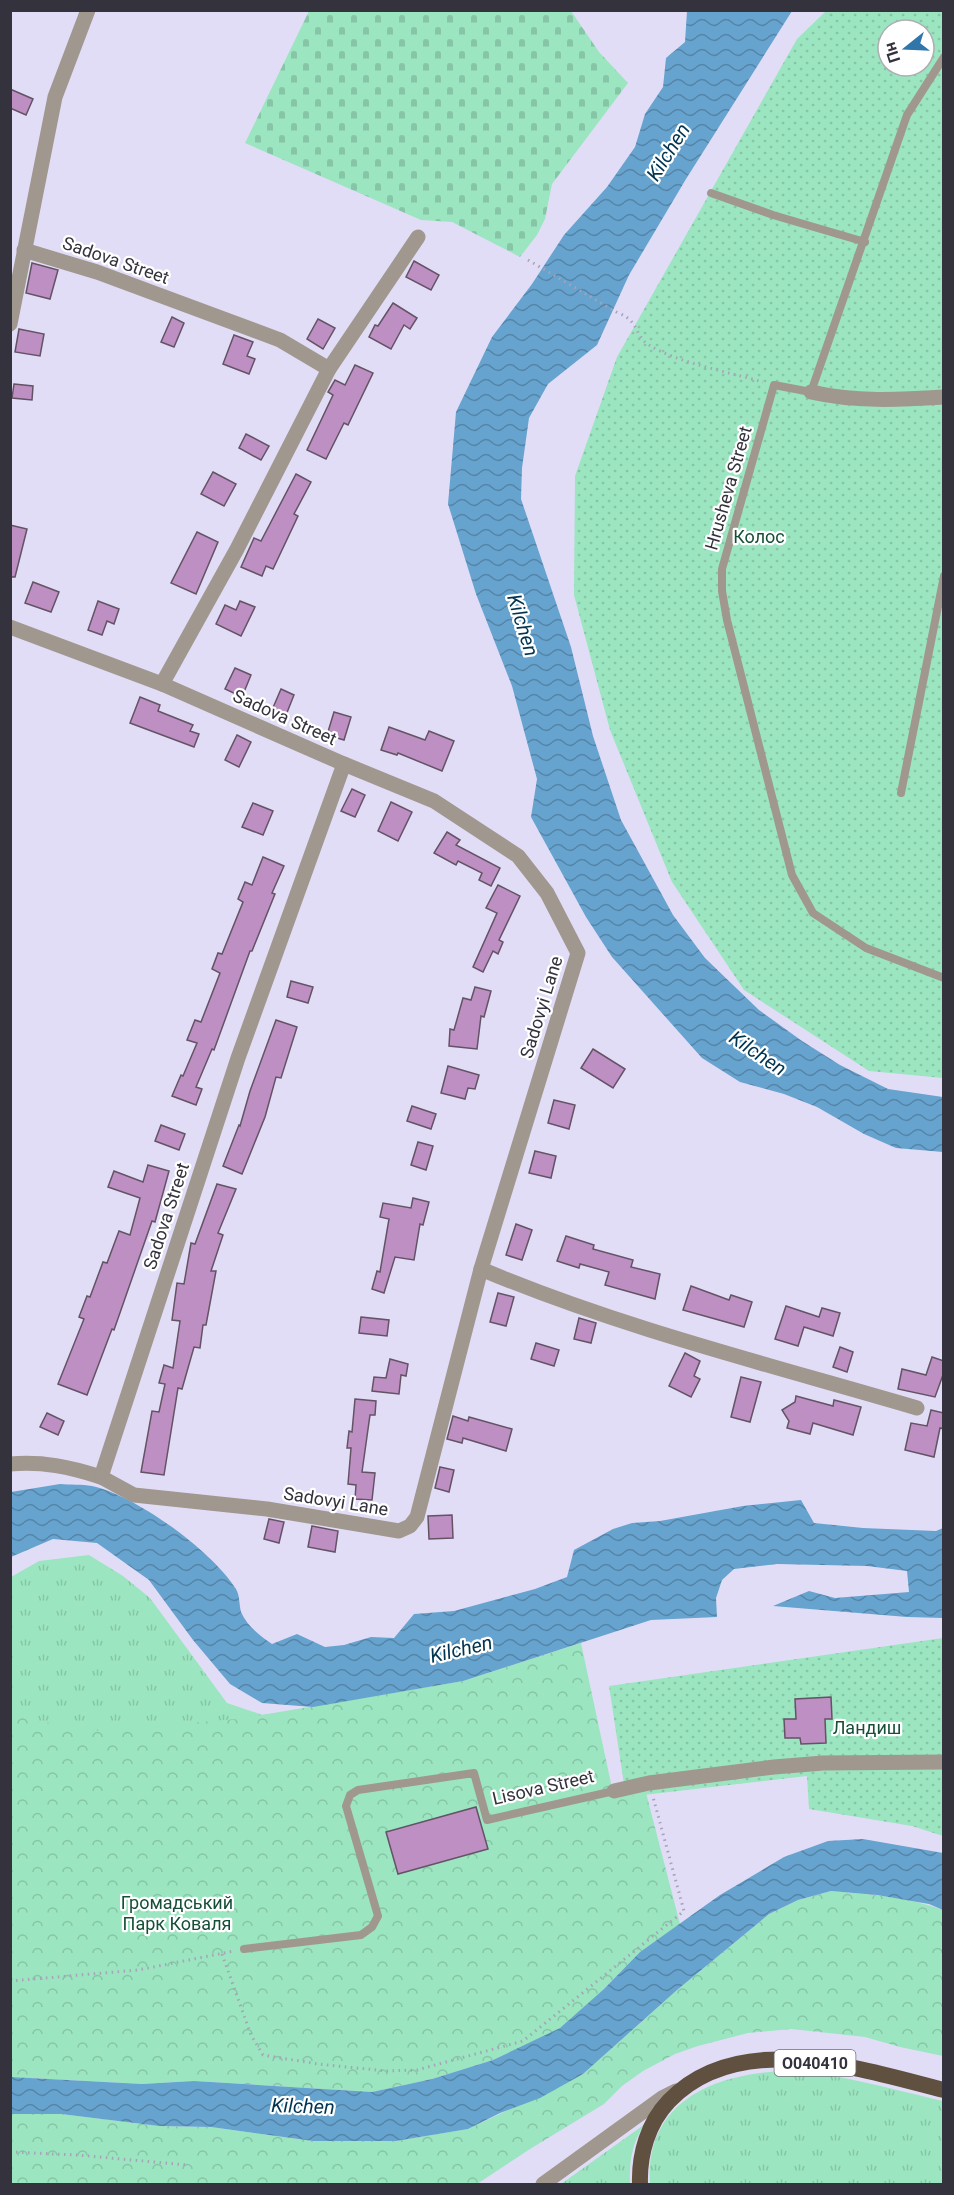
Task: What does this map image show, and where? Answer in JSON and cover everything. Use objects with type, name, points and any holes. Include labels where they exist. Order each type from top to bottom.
[{"type":"highway","name":"О040410","points":[[640,2184],[645,2140],[651,2126],[667,2103],[689,2084],[729,2065],[772,2059],[804,2061],[858,2069],[944,2090]]},
{"type":"street","points":[[10,324],[55,97],[88,10]]},
{"type":"street","points":[[162,684],[237,549],[329,369],[418,237]]},
{"type":"street","name":"Sadova Street","points":[[24,250],[97,272],[280,340],[329,369]]},
{"type":"street","points":[[811,392],[838,399],[889,401],[944,397]]},
{"type":"street","name":"Sadova Street","points":[[10,627],[162,684],[344,764],[238,1058],[101,1477]]},
{"type":"street","name":"Sadovyi Lane","points":[[101,1477],[134,1495],[267,1509],[399,1531],[410,1527],[417,1517],[481,1269],[578,954],[547,892],[519,856],[434,801],[344,764]]},
{"type":"street","points":[[481,1269],[537,1292],[626,1321],[917,1408]]},
{"type":"street","points":[[10,1464],[67,1466],[101,1477]]},
{"type":"street","name":"Lisova Street","points":[[614,1791],[649,1783],[774,1767],[824,1763],[944,1762]]},
{"type":"street","points":[[543,2184],[662,2098],[689,2084]]},
{"type":"lane","points":[[774,385],[811,392],[865,242],[907,115],[944,57]]},
{"type":"lane","points":[[711,193],[773,215],[865,242]]},
{"type":"lane","name":"Hrusheva Street","points":[[774,385],[722,569],[722,591],[727,620],[792,875],[813,913],[866,948],[944,978]]},
{"type":"lane","points":[[901,793],[944,576]]},
{"type":"lane","name":"Lisova Street","points":[[244,1949],[361,1935],[372,1928],[378,1916],[346,1806],[350,1795],[358,1790],[474,1773],[487,1820],[614,1791]]},
{"type":"path","points":[[528,260],[618,313],[629,317],[647,344],[676,357],[774,385]]},
{"type":"path","points":[[222,1954],[251,2035],[263,2055],[386,2071],[417,2070],[523,2041],[684,1911],[649,1783]]},
{"type":"path","points":[[10,1981],[138,1970],[244,1949]]},
{"type":"path","points":[[10,2152],[77,2155],[187,2165]]},
{"type":"green space","points":[[309,11],[571,11],[599,52],[628,83],[552,184],[545,219],[537,235],[520,257],[452,222],[421,220],[245,143]]},
{"type":"green space","name":"Колос","points":[[826,11],[943,11],[943,1078],[869,1071],[744,990],[672,882],[610,730],[574,595],[575,476],[617,357],[797,39]]},
{"type":"green space","points":[[89,1555],[123,1576],[150,1598],[227,1703],[263,1715],[284,1712],[11,2073],[11,1577],[39,1561]]},
{"type":"green space","name":"Ландиш","points":[[943,1638],[943,1836],[912,1826],[809,1809],[807,1776],[626,1797],[609,1686]]},
{"type":"green space","name":"Громадський Парк Коваля","points":[[581,1643],[612,1788],[644,1785],[680,1924],[640,1952],[561,2028],[493,2060],[432,2079],[372,2092],[194,2081],[142,2084],[11,2077],[10,1711],[18,1717],[92,1731],[237,1719],[463,1681]]},
{"type":"green space","points":[[831,1891],[902,1899],[943,1910],[943,2056],[865,2037],[791,2029],[748,2033],[698,2046],[675,2054],[643,2071],[622,2086],[604,2104],[477,2184],[11,2184],[10,2114],[61,2114],[159,2126],[211,2127],[313,2141],[396,2141],[468,2129],[583,2074],[677,1990],[769,1914],[798,1900]]},
{"type":"green space","points":[[781,2071],[822,2074],[943,2101],[943,2184],[650,2184],[651,2156],[659,2133],[671,2114],[687,2099],[707,2087],[730,2079]]},
{"type":"green space","points":[[645,2124],[632,2152],[630,2184],[561,2184]]},
{"type":"water","name":"Kilchen","points":[[687,11],[792,11],[686,179],[629,275],[597,345],[548,384],[529,418],[522,468],[521,499],[571,647],[593,736],[621,820],[673,915],[705,958],[759,1010],[802,1041],[840,1065],[888,1089],[943,1097],[943,1152],[896,1148],[864,1134],[817,1107],[784,1094],[740,1082],[702,1058],[612,957],[586,917],[531,817],[537,779],[512,686],[476,594],[448,504],[456,412],[492,337],[532,284],[564,235],[607,187],[635,147],[645,114],[663,87],[666,58],[685,42]]},
{"type":"water","name":"Kilchen","points":[[60,1484],[88,1485],[110,1492],[151,1513],[192,1542],[225,1574],[236,1589],[241,1612],[247,1622],[272,1644],[297,1634],[325,1647],[344,1645],[371,1637],[394,1638],[414,1614],[454,1611],[535,1589],[567,1577],[574,1550],[613,1529],[632,1523],[660,1521],[743,1506],[801,1500],[814,1523],[936,1531],[943,1528],[943,1618],[773,1606],[809,1591],[835,1598],[909,1592],[907,1571],[867,1566],[777,1564],[734,1569],[722,1580],[716,1598],[717,1617],[651,1620],[463,1681],[313,1707],[262,1703],[230,1684],[193,1640],[149,1580],[97,1543],[53,1539],[11,1557],[11,1492]]},
{"type":"water","name":"Kilchen","points":[[863,1839],[943,1853],[943,1910],[929,1904],[877,1895],[831,1891],[798,1900],[769,1914],[677,1990],[583,2074],[540,2098],[500,2113],[468,2129],[396,2141],[313,2141],[211,2127],[159,2126],[61,2114],[11,2114],[11,2077],[142,2084],[194,2081],[372,2092],[432,2079],[493,2060],[560,2028],[604,1989],[640,1952],[720,1895],[784,1857],[828,1841]]},
{"type":"building","points":[[10,89],[33,99],[26,115],[10,108]]},
{"type":"building","points":[[414,261],[439,275],[431,290],[406,277]]},
{"type":"building","points":[[32,263],[58,270],[50,299],[26,293]]},
{"type":"building","points":[[393,303],[417,318],[410,329],[404,325],[391,349],[369,337],[375,325],[378,326]]},
{"type":"building","points":[[172,317],[184,323],[174,347],[161,342]]},
{"type":"building","points":[[318,319],[335,328],[323,349],[307,339]]},
{"type":"building","points":[[19,329],[44,334],[40,356],[15,352]]},
{"type":"building","points":[[234,335],[253,342],[247,356],[255,359],[249,374],[223,364]]},
{"type":"building","points":[[355,365],[373,373],[348,425],[344,423],[326,459],[307,450],[333,395],[328,392],[335,380],[345,385]]},
{"type":"building","points":[[14,384],[33,386],[32,400],[12,398]]},
{"type":"building","points":[[246,434],[269,446],[261,460],[239,448]]},
{"type":"building","points":[[213,472],[236,484],[224,506],[201,494]]},
{"type":"building","points":[[296,474],[311,482],[294,514],[298,516],[273,569],[266,566],[262,576],[241,567],[254,538],[261,541]]},
{"type":"building","points":[[10,525],[27,529],[15,577],[10,577]]},
{"type":"building","points":[[197,532],[218,542],[196,594],[171,583]]},
{"type":"building","points":[[33,582],[59,592],[51,612],[25,603]]},
{"type":"building","points":[[98,601],[119,609],[114,624],[107,621],[102,635],[88,630]]},
{"type":"building","points":[[240,601],[255,607],[241,636],[216,624],[225,605],[236,610]]},
{"type":"building","points":[[235,668],[251,675],[242,697],[225,689]]},
{"type":"building","points":[[281,689],[294,695],[286,715],[272,710]]},
{"type":"building","points":[[140,697],[160,705],[158,711],[193,725],[190,731],[199,734],[194,747],[130,723]]},
{"type":"building","points":[[334,712],[351,717],[344,740],[327,735]]},
{"type":"building","points":[[389,727],[425,740],[429,731],[454,741],[442,771],[398,753],[397,755],[381,750]]},
{"type":"building","points":[[237,735],[251,742],[239,767],[225,760]]},
{"type":"building","points":[[352,789],[365,795],[355,817],[341,811]]},
{"type":"building","points":[[391,802],[412,812],[398,841],[378,831]]},
{"type":"building","points":[[253,803],[273,811],[263,835],[242,827]]},
{"type":"building","points":[[447,832],[460,840],[456,845],[500,868],[491,886],[479,880],[482,873],[458,861],[456,865],[434,853]]},
{"type":"building","points":[[263,857],[284,866],[214,1050],[212,1049],[196,1087],[202,1089],[196,1105],[172,1096],[197,1043],[187,1040],[195,1020],[201,1022],[220,973],[212,969],[218,953],[222,954],[243,902],[238,899],[245,882],[252,885]]},
{"type":"building","points":[[498,885],[520,896],[499,940],[503,942],[498,954],[493,951],[483,972],[473,967],[497,913],[486,908]]},
{"type":"building","points":[[291,981],[313,987],[308,1003],[287,997]]},
{"type":"building","points":[[475,987],[491,991],[484,1017],[481,1016],[477,1049],[449,1046],[450,1029],[454,1030],[463,998],[471,1000]]},
{"type":"building","points":[[276,1020],[297,1027],[281,1078],[276,1077],[265,1117],[242,1174],[223,1166],[240,1126]]},
{"type":"building","points":[[593,1049],[625,1069],[613,1088],[581,1068]]},
{"type":"building","points":[[448,1066],[479,1075],[475,1089],[468,1088],[465,1099],[441,1093]]},
{"type":"building","points":[[554,1100],[575,1105],[569,1129],[548,1123]]},
{"type":"building","points":[[412,1106],[436,1114],[431,1129],[407,1121]]},
{"type":"building","points":[[161,1125],[185,1134],[179,1150],[155,1141]]},
{"type":"building","points":[[418,1142],[433,1146],[426,1170],[411,1165]]},
{"type":"building","points":[[535,1151],[556,1156],[551,1178],[529,1173]]},
{"type":"building","points":[[148,1165],[169,1171],[155,1222],[152,1221],[114,1330],[112,1329],[87,1395],[58,1384],[84,1319],[79,1317],[87,1296],[90,1297],[103,1262],[107,1263],[119,1231],[130,1235],[140,1198],[108,1187],[114,1171],[143,1182]]},
{"type":"building","points":[[217,1184],[236,1189],[218,1233],[223,1235],[211,1271],[216,1271],[200,1348],[194,1347],[182,1389],[178,1388],[164,1475],[141,1472],[152,1411],[159,1412],[165,1384],[159,1383],[164,1365],[173,1368],[180,1321],[172,1320],[177,1283],[184,1284],[191,1243],[195,1244]]},
{"type":"building","points":[[413,1198],[429,1202],[423,1225],[420,1224],[414,1260],[395,1257],[384,1293],[372,1289],[377,1271],[380,1272],[389,1219],[380,1217],[383,1203],[411,1208]]},
{"type":"building","points":[[516,1224],[532,1230],[522,1260],[506,1255]]},
{"type":"building","points":[[566,1236],[594,1245],[593,1249],[633,1260],[631,1267],[660,1274],[655,1299],[605,1285],[609,1272],[580,1264],[579,1268],[557,1261]]},
{"type":"building","points":[[691,1286],[729,1300],[731,1295],[752,1302],[744,1327],[683,1310]]},
{"type":"building","points":[[498,1293],[514,1297],[506,1326],[490,1322]]},
{"type":"building","points":[[786,1306],[819,1317],[822,1308],[840,1313],[833,1336],[804,1327],[798,1346],[775,1339]]},
{"type":"building","points":[[361,1317],[389,1320],[387,1336],[359,1333]]},
{"type":"building","points":[[579,1318],[596,1323],[591,1343],[574,1339]]},
{"type":"building","points":[[536,1343],[559,1350],[554,1366],[531,1359]]},
{"type":"building","points":[[840,1347],[853,1352],[847,1372],[833,1367]]},
{"type":"building","points":[[685,1353],[700,1361],[694,1376],[700,1379],[691,1397],[669,1386]]},
{"type":"building","points":[[932,1357],[944,1361],[944,1372],[935,1397],[898,1389],[902,1369],[926,1375]]},
{"type":"building","points":[[390,1359],[408,1364],[406,1376],[401,1375],[399,1394],[372,1391],[374,1377],[386,1378]]},
{"type":"building","points":[[741,1377],[761,1382],[750,1422],[731,1417]]},
{"type":"building","points":[[796,1396],[833,1406],[834,1400],[861,1407],[853,1435],[813,1423],[810,1434],[787,1428],[789,1421],[782,1410],[795,1402]]},
{"type":"building","points":[[355,1399],[376,1401],[375,1415],[370,1415],[362,1472],[375,1473],[372,1500],[355,1499],[356,1485],[348,1484],[351,1448],[347,1448],[349,1431],[352,1432]]},
{"type":"building","points":[[931,1410],[944,1413],[944,1429],[940,1428],[934,1457],[905,1450],[911,1423],[927,1426]]},
{"type":"building","points":[[47,1413],[64,1421],[58,1435],[40,1427]]},
{"type":"building","points":[[453,1416],[468,1421],[469,1417],[512,1429],[506,1451],[463,1438],[462,1443],[447,1439]]},
{"type":"building","points":[[440,1467],[454,1470],[449,1492],[435,1488]]},
{"type":"building","points":[[452,1515],[453,1538],[429,1539],[428,1516]]},
{"type":"building","points":[[269,1519],[284,1522],[279,1543],[264,1539]]},
{"type":"building","points":[[312,1526],[338,1531],[335,1552],[308,1547]]},
{"type":"building","points":[[831,1697],[832,1719],[825,1719],[826,1743],[801,1744],[800,1738],[785,1738],[784,1719],[796,1719],[795,1699]]},
{"type":"building","points":[[476,1807],[488,1849],[398,1874],[386,1832]]}]
